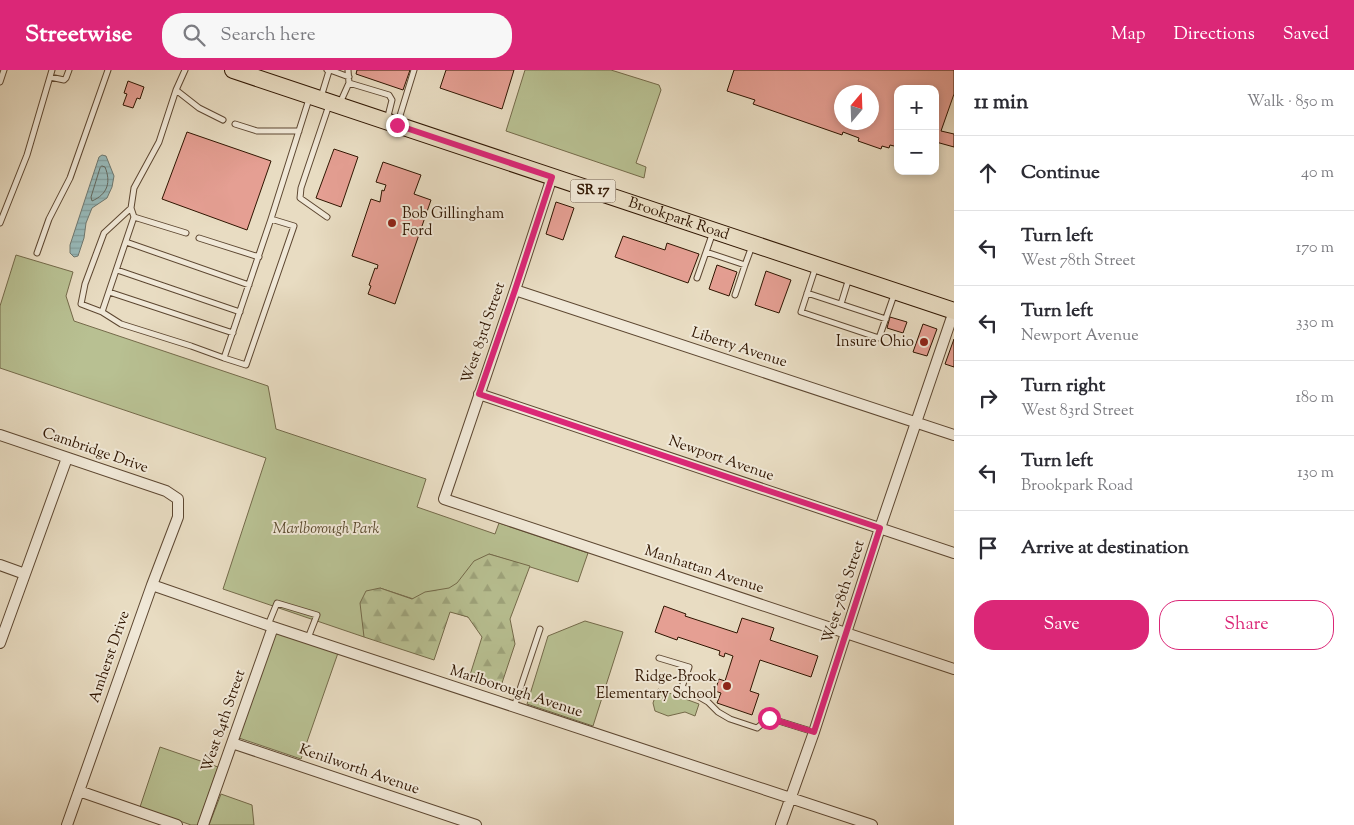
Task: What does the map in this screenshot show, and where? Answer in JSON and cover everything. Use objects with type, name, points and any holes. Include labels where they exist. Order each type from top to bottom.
[{"type":"main road","name":"Brookpark Road","points":[[233,70],[954,311]]},
{"type":"street","name":"West 83rd Street","points":[[444,499],[552,177]]},
{"type":"street","name":"Liberty Avenue","points":[[515,290],[954,435]]},
{"type":"street","name":"West 78th Street","points":[[782,825],[954,311]]},
{"type":"street","name":"Newport Avenue","points":[[479,394],[954,553]]},
{"type":"street","name":"Cambridge Drive","points":[[0,435],[166,492],[178,499]]},
{"type":"street","points":[[0,643],[66,458]]},
{"type":"street","name":"Amherst Drive","points":[[67,825],[178,517],[178,499]]},
{"type":"street","name":"Manhattan Avenue","points":[[444,499],[954,670]]},
{"type":"street","points":[[0,565],[25,574]]},
{"type":"street","name":"Marlborough Avenue","points":[[152,585],[308,639],[872,825]]},
{"type":"street","name":"West 84th Street","points":[[203,825],[270,626]]},
{"type":"street","name":"Kenilworth Avenue","points":[[232,742],[476,825]]},
{"type":"street","points":[[79,791],[177,825]]},
{"type":"lane","points":[[0,82],[4,70]]},
{"type":"lane","points":[[0,223],[27,155],[52,70]]},
{"type":"lane","points":[[50,77],[64,80],[69,70]]},
{"type":"lane","points":[[37,253],[49,219],[70,178],[108,70]]},
{"type":"lane","points":[[102,312],[134,217],[131,208],[134,188],[159,142],[176,90],[185,70]]},
{"type":"lane","points":[[327,217],[300,198],[301,188],[325,101],[329,70],[389,96],[392,100],[392,123]]},
{"type":"lane","points":[[348,70],[349,80]]},
{"type":"lane","points":[[392,123],[414,70]]},
{"type":"lane","points":[[224,358],[272,219],[299,131],[325,101],[349,80]]},
{"type":"lane","points":[[176,90],[199,108],[223,120]]},
{"type":"lane","points":[[235,124],[257,131],[299,131]]},
{"type":"lane","points":[[131,208],[104,233],[85,284],[81,304],[102,312],[121,324],[246,365],[294,226],[272,219]]},
{"type":"lane","points":[[134,217],[186,233]]},
{"type":"lane","points":[[697,278],[713,232]]},
{"type":"lane","points":[[199,238],[259,257]]},
{"type":"lane","points":[[126,242],[249,285]]},
{"type":"lane","points":[[735,294],[752,244]]},
{"type":"lane","points":[[706,252],[745,265]]},
{"type":"lane","points":[[816,266],[801,312],[879,338],[895,292]]},
{"type":"lane","points":[[117,270],[240,312]]},
{"type":"lane","points":[[841,304],[849,277]]},
{"type":"lane","points":[[109,292],[233,333]]},
{"type":"lane","points":[[807,293],[886,319]]},
{"type":"lane","points":[[270,626],[277,603],[317,615],[308,639]]},
{"type":"lane","points":[[514,706],[540,629]]},
{"type":"lane","points":[[659,658],[689,667],[682,687],[708,702],[718,712],[730,718],[757,728],[769,718],[814,732]]},
{"type":"green space","points":[[525,70],[611,70],[659,85],[661,90],[636,163],[646,167],[644,178],[506,131]]},
{"type":"green space","name":"Marlborough Park","points":[[16,255],[73,272],[66,296],[74,321],[268,386],[276,429],[426,479],[417,507],[495,534],[499,523],[588,553],[578,582],[489,554],[468,617],[380,588],[364,637],[223,589],[266,458],[0,368],[0,306]]},
{"type":"green space","points":[[489,554],[530,566],[510,619],[515,644],[501,686],[470,675],[482,637],[468,617],[450,612],[434,660],[364,637],[360,603],[366,591],[380,588],[412,599],[425,592],[449,588],[457,583],[474,561]]},
{"type":"green space","points":[[585,621],[623,632],[593,726],[527,704],[548,636]]},
{"type":"green space","points":[[276,632],[338,653],[301,759],[239,738]]},
{"type":"green space","points":[[658,689],[699,704],[695,716],[685,712],[668,716],[655,711],[653,703]]},
{"type":"green space","points":[[160,747],[218,767],[198,825],[191,825],[140,807]]},
{"type":"green space","points":[[221,794],[252,805],[254,825],[209,825]]},
{"type":"water","points":[[102,155],[106,156],[114,176],[112,187],[107,198],[92,208],[86,223],[84,238],[78,256],[74,257],[70,253],[70,245],[99,157]]},
{"type":"building","points":[[357,70],[410,70],[403,90],[356,74]]},
{"type":"building","points":[[446,70],[514,70],[502,109],[440,88]]},
{"type":"building","points":[[734,70],[954,70],[954,94],[941,131],[954,134],[954,147],[939,143],[939,85],[894,85],[894,146],[890,145],[889,148],[882,146],[881,149],[858,141],[859,138],[843,132],[842,135],[753,104],[755,100],[727,91]]},
{"type":"building","points":[[128,81],[144,87],[140,99],[137,98],[133,108],[123,105],[127,94],[124,93]]},
{"type":"building","points":[[187,132],[271,161],[247,230],[162,199]]},
{"type":"building","points":[[334,149],[358,157],[341,207],[316,198]]},
{"type":"building","points":[[383,162],[421,175],[414,194],[431,200],[395,304],[368,294],[371,286],[369,285],[375,268],[377,269],[378,265],[352,256],[371,199],[380,202],[382,190],[384,191],[386,185],[376,182]]},
{"type":"building","points":[[556,202],[574,208],[563,240],[546,234]]},
{"type":"building","points":[[623,236],[665,250],[667,243],[699,254],[688,283],[615,257]]},
{"type":"building","points":[[717,265],[737,272],[729,296],[709,289]]},
{"type":"building","points":[[766,271],[791,280],[779,313],[755,305]]},
{"type":"building","points":[[890,317],[907,322],[903,333],[887,328]]},
{"type":"building","points":[[923,324],[937,329],[927,356],[913,352]]},
{"type":"building","points":[[954,339],[954,367],[945,364]]},
{"type":"building","name":"Ridge-Brook Elementary School","points":[[664,606],[686,614],[685,616],[737,633],[742,618],[774,628],[770,640],[818,656],[811,677],[760,660],[750,691],[759,694],[752,715],[717,703],[721,693],[715,691],[719,679],[725,681],[733,656],[725,653],[724,657],[719,655],[720,651],[678,637],[677,640],[655,632]]},
{"type":"place","name":"Bob Gillingham Ford","points":[[392,223]]},
{"type":"place","name":"Insure Ohio","points":[[924,342]]},
{"type":"place","name":"Ridge-Brook Elementary School","points":[[727,686]]},
{"type":"route","points":[[397,125],[552,177],[479,394],[880,528],[814,732],[769,718]]}]
